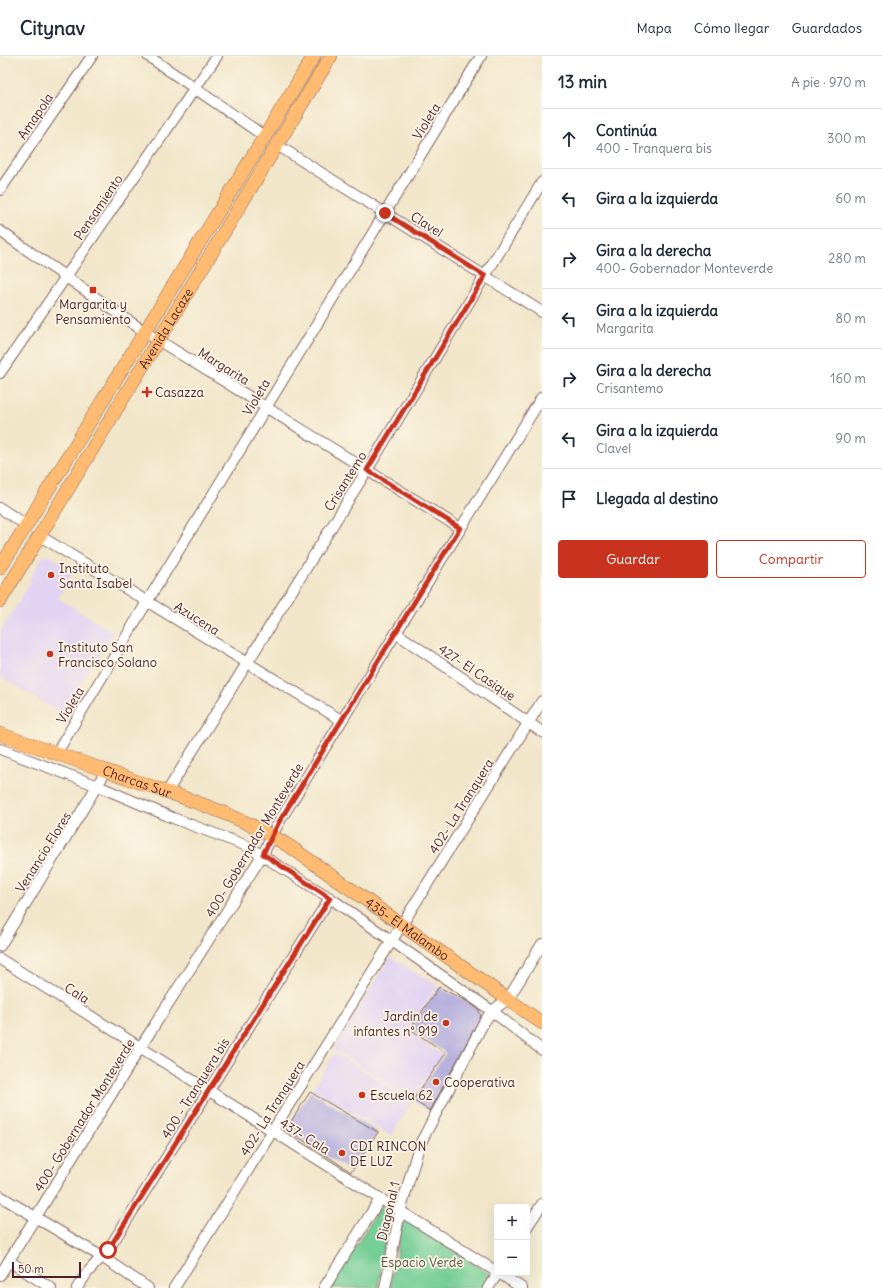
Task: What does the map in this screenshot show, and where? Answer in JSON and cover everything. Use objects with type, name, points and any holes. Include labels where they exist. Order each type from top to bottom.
[{"type":"main road","name":"Avenida Lacaze","points":[[0,568],[314,56]]},
{"type":"main road","name":"Avenida Lacaze","points":[[0,601],[332,56]]},
{"type":"main road","points":[[40,536],[58,496],[122,394],[144,352],[146,345],[145,332]]},
{"type":"main road","name":"Charcas Sur","points":[[0,734],[238,818],[272,835]]},
{"type":"main road","name":"435- El Malambo","points":[[272,835],[542,1023]]},
{"type":"street","name":"Amapola","points":[[0,190],[92,56]]},
{"type":"street","points":[[148,56],[264,136]]},
{"type":"street","name":"Pensamiento","points":[[0,372],[217,56]]},
{"type":"street","name":"Violeta","points":[[56,754],[147,602],[481,56]]},
{"type":"street","name":"Clavel","points":[[277,146],[542,312]]},
{"type":"street","name":"Crisantemo","points":[[167,792],[367,470],[542,182]]},
{"type":"street","name":"Margarita","points":[[0,231],[145,332],[460,528]]},
{"type":"street","name":"400- Gobernador Monteverde","points":[[0,1275],[140,1048],[263,854],[272,835],[341,720],[542,397]]},
{"type":"street","points":[[0,508],[26,525]]},
{"type":"street","name":"Azucena","points":[[40,536],[341,720]]},
{"type":"street","name":"427- El Casique","points":[[396,633],[542,732]]},
{"type":"street","name":"402- La Tranquera","points":[[174,1288],[542,701]]},
{"type":"street","points":[[0,749],[98,786],[173,818],[236,840],[263,854],[330,898],[492,1011],[542,1050]]},
{"type":"street","name":"Venancio Flores","points":[[0,946],[106,771]]},
{"type":"street","name":"400 - Tranquera bis","points":[[78,1288],[87,1274],[102,1257],[330,898]]},
{"type":"street","points":[[508,999],[542,944]]},
{"type":"street","name":"Cala","points":[[0,959],[140,1048]]},
{"type":"street","name":"Diagonal 1","points":[[385,1288],[400,1212],[419,1146],[484,1022],[492,1011],[508,999]]},
{"type":"street","name":"437- Cala","points":[[140,1048],[494,1271]]},
{"type":"street","points":[[0,1196],[102,1257],[148,1288]]},
{"type":"street","points":[[324,1288],[380,1199]]},
{"type":"street","points":[[530,1222],[542,1204]]},
{"type":"street","points":[[9,1261],[50,1288]]},
{"type":"street","points":[[488,1288],[496,1276]]},
{"type":"street","name":"437- Cala","points":[[503,1276],[522,1288]]},
{"type":"shaded area","name":"Instituto San Francisco Solano","points":[[43,556],[51,556],[73,572],[58,598],[114,633],[60,713],[0,676],[0,633],[31,581],[29,579]]},
{"type":"shaded area","points":[[390,957],[437,985],[407,1031],[442,1055],[412,1098],[333,1049]]},
{"type":"shaded area","name":"Escuela 62","points":[[335,1053],[412,1101],[391,1136],[312,1089]]},
{"type":"green space","points":[[380,1207],[392,1213],[378,1288],[330,1288]]},
{"type":"green space","name":"Espacio Verde","points":[[403,1217],[490,1274],[482,1288],[390,1288]]},
{"type":"building","name":"Jardín de infantes n° 919","points":[[439,987],[468,1002],[478,1009],[481,1016],[430,1111],[413,1100],[446,1053],[410,1029]]},
{"type":"building","name":"CDI RINCON DE LUZ","points":[[310,1092],[378,1132],[351,1172],[286,1129]]},
{"type":"place","name":"Margarita y Pensamiento","points":[[93,290]]},
{"type":"place","name":"Casazza","points":[[147,392]]},
{"type":"place","name":"Instituto Santa Isabel","points":[[51,575]]},
{"type":"place","name":"Instituto San Francisco Solano","points":[[50,654]]},
{"type":"place","name":"Jardín de infantes n° 919","points":[[446,1023]]},
{"type":"place","name":"Cooperativa","points":[[436,1082]]},
{"type":"place","name":"Escuela 62","points":[[362,1095]]},
{"type":"place","name":"CDI RINCON DE LUZ","points":[[342,1153]]},
{"type":"route","points":[[108,1250],[330,898],[263,854],[279,822],[460,528],[367,470],[485,276],[385,213]]}]
